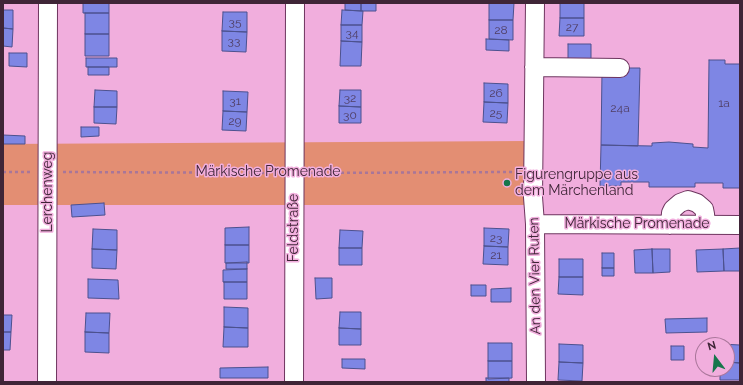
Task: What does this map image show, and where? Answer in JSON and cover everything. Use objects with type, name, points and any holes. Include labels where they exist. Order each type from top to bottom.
[{"type":"street","name":"Lerchenweg","points":[[47,382],[48,3]]},
{"type":"street","name":"Feldstraße","points":[[294,382],[295,3]]},
{"type":"street","name":"An den Vier Ruten","points":[[535,3],[533,197],[535,224],[536,382]]},
{"type":"street","points":[[534,67],[620,68]]},
{"type":"street","points":[[670,225],[673,209],[680,203],[688,200],[697,203],[704,209],[706,214],[706,225]]},
{"type":"street","name":"Märkische Promenade","points":[[535,224],[740,225]]},
{"type":"path","name":"Märkische Promenade","points":[[3,172],[533,172]]},
{"type":"shaded area","points":[[526,141],[526,205],[3,205],[3,144]]},
{"type":"building","points":[[83,3],[109,3],[109,13],[83,13]]},
{"type":"building","points":[[345,3],[361,3],[361,11],[345,10]]},
{"type":"building","points":[[361,3],[376,3],[376,11],[361,11]]},
{"type":"building","points":[[489,3],[514,3],[513,20],[489,20]]},
{"type":"building","points":[[560,3],[584,3],[584,18],[560,18]]},
{"type":"building","points":[[3,10],[13,10],[13,29],[3,28]]},
{"type":"building","points":[[342,10],[363,11],[362,25],[341,25]]},
{"type":"building","points":[[223,12],[247,12],[247,32],[222,31]]},
{"type":"building","points":[[85,13],[109,13],[109,34],[85,34]]},
{"type":"building","points":[[560,18],[584,18],[584,36],[559,36]]},
{"type":"building","points":[[489,20],[513,20],[513,40],[489,39]]},
{"type":"building","points":[[341,25],[362,25],[362,42],[341,41]]},
{"type":"building","points":[[3,28],[13,29],[12,47],[3,46]]},
{"type":"building","points":[[222,31],[247,32],[246,52],[222,51]]},
{"type":"building","points":[[85,34],[109,34],[109,56],[85,56]]},
{"type":"building","points":[[486,39],[509,40],[509,51],[486,50]]},
{"type":"building","points":[[341,41],[362,42],[361,66],[340,66]]},
{"type":"building","points":[[568,44],[591,44],[591,59],[568,59]]},
{"type":"building","points":[[9,53],[27,53],[27,67],[9,66]]},
{"type":"building","points":[[86,58],[117,58],[117,67],[86,67]]},
{"type":"building","points":[[709,60],[725,60],[725,64],[740,64],[740,188],[723,188],[723,183],[695,183],[695,187],[649,187],[649,182],[621,182],[621,186],[600,186],[601,145],[652,146],[652,143],[669,142],[693,144],[693,147],[708,148]]},
{"type":"building","points":[[88,67],[109,67],[109,75],[88,75]]},
{"type":"building","points":[[623,68],[640,68],[638,146],[601,145],[602,71]]},
{"type":"building","points":[[484,83],[508,84],[508,103],[484,102]]},
{"type":"building","points":[[95,90],[117,91],[117,107],[94,107]]},
{"type":"building","points":[[340,90],[361,90],[361,107],[339,106]]},
{"type":"building","points":[[223,91],[248,92],[247,112],[223,111]]},
{"type":"building","points":[[484,102],[508,103],[507,123],[483,122]]},
{"type":"building","points":[[339,106],[361,107],[361,123],[339,123]]},
{"type":"building","points":[[94,107],[117,107],[116,124],[94,123]]},
{"type":"building","points":[[223,111],[247,112],[246,131],[222,130]]},
{"type":"building","points":[[81,127],[99,127],[99,136],[81,137]]},
{"type":"building","points":[[3,135],[25,136],[25,144],[3,144]]},
{"type":"building","points":[[104,203],[105,215],[72,217],[71,205]]},
{"type":"building","points":[[249,227],[249,245],[225,245],[225,228]]},
{"type":"building","points":[[484,228],[509,229],[508,247],[484,246]]},
{"type":"building","points":[[93,229],[117,230],[117,250],[92,249]]},
{"type":"building","points":[[340,230],[363,231],[362,248],[339,248]]},
{"type":"building","points":[[225,245],[249,245],[249,263],[225,263]]},
{"type":"building","points":[[484,246],[508,247],[508,265],[483,264]]},
{"type":"building","points":[[339,248],[362,248],[362,265],[339,265]]},
{"type":"building","points":[[740,248],[740,271],[724,271],[723,249]]},
{"type":"building","points":[[92,249],[117,250],[116,269],[92,268]]},
{"type":"building","points":[[652,249],[653,273],[635,273],[634,250]]},
{"type":"building","points":[[652,249],[670,249],[670,272],[653,273]]},
{"type":"building","points":[[723,249],[724,271],[697,272],[696,250]]},
{"type":"building","points":[[602,253],[614,253],[614,268],[602,268]]},
{"type":"building","points":[[559,259],[583,259],[583,277],[559,277]]},
{"type":"building","points":[[247,262],[247,269],[226,269],[226,263]]},
{"type":"building","points":[[602,268],[614,268],[614,276],[602,276]]},
{"type":"building","points":[[247,269],[247,282],[223,282],[223,270]]},
{"type":"building","points":[[559,277],[583,277],[583,295],[558,294]]},
{"type":"building","points":[[315,278],[332,278],[332,298],[316,299]]},
{"type":"building","points":[[88,279],[118,280],[119,299],[88,298]]},
{"type":"building","points":[[224,282],[247,282],[247,299],[224,299]]},
{"type":"building","points":[[471,285],[486,285],[486,296],[471,296]]},
{"type":"building","points":[[511,288],[511,302],[491,302],[491,289]]},
{"type":"building","points":[[224,307],[248,308],[248,328],[224,327]]},
{"type":"building","points":[[340,312],[361,312],[361,329],[339,328]]},
{"type":"building","points":[[86,313],[110,313],[109,333],[85,332]]},
{"type":"building","points":[[3,315],[12,315],[11,332],[3,332]]},
{"type":"building","points":[[707,318],[707,332],[666,333],[665,319]]},
{"type":"building","points":[[224,327],[248,328],[248,347],[223,347]]},
{"type":"building","points":[[339,328],[361,329],[361,345],[339,345]]},
{"type":"building","points":[[3,332],[11,332],[10,350],[3,350]]},
{"type":"building","points":[[85,332],[109,333],[109,353],[85,352]]},
{"type":"building","points":[[488,343],[512,343],[512,361],[488,361]]},
{"type":"building","points":[[559,344],[583,345],[583,363],[559,362]]},
{"type":"building","points":[[735,345],[740,345],[740,363],[735,363]]},
{"type":"building","points":[[671,346],[684,346],[684,360],[671,360]]},
{"type":"building","points":[[342,359],[365,359],[365,369],[342,368]]},
{"type":"building","points":[[488,361],[512,361],[512,378],[488,379]]},
{"type":"building","points":[[559,362],[583,363],[582,381],[558,380]]},
{"type":"building","points":[[735,363],[740,363],[740,380],[720,380],[720,377],[735,377]]},
{"type":"building","points":[[268,367],[268,378],[220,378],[220,368]]},
{"type":"building","points":[[486,378],[509,378],[509,382],[486,382]]},
{"type":"place","name":"Figurengruppe aus dem Märchenland","points":[[507,183]]}]
